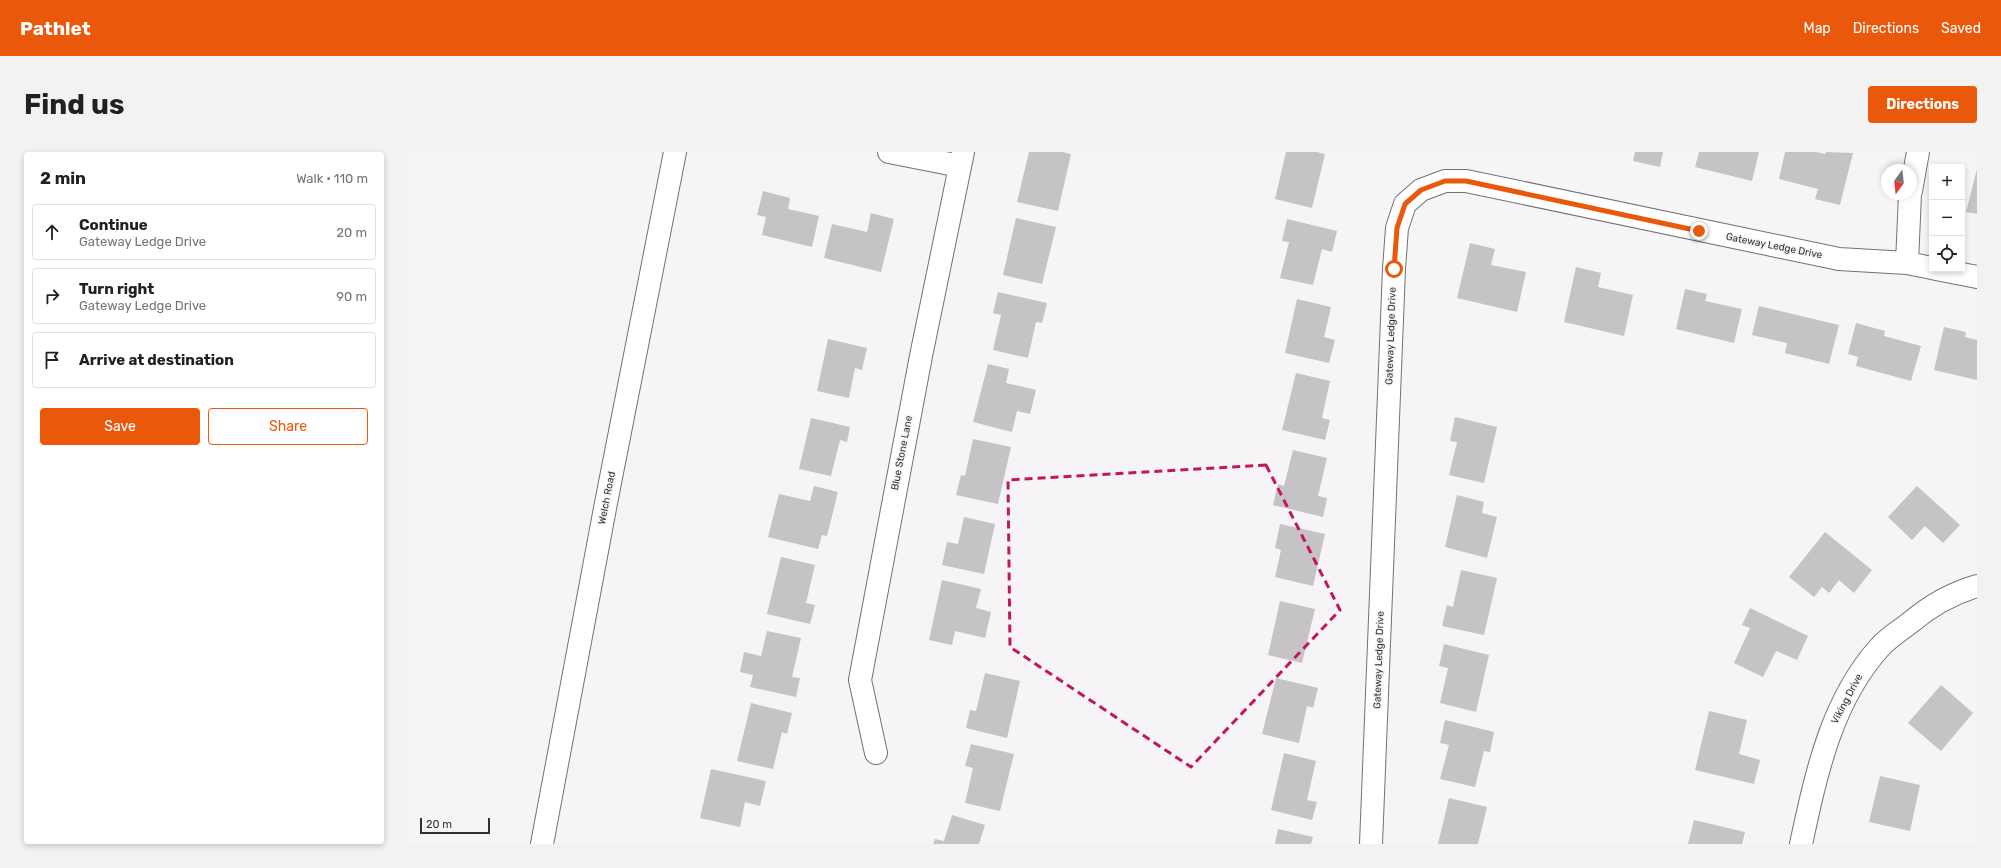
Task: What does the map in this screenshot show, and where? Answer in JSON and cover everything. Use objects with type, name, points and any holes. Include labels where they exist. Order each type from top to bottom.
[{"type":"street","name":"Welch Road","points":[[542,844],[606,503],[675,152]]},
{"type":"street","points":[[889,152],[961,159]]},
{"type":"street","points":[[1916,164],[1918,152]]},
{"type":"street","name":"Blue Stone Lane","points":[[876,753],[860,680],[921,356],[961,159]]},
{"type":"street","name":"Gateway Ledge Drive","points":[[1371,844],[1394,269],[1397,228],[1405,204],[1421,190],[1445,181],[1466,181],[1839,259],[1907,263],[1929,267]]},
{"type":"street","points":[[1907,263],[1910,200]]},
{"type":"street","points":[[1951,272],[1977,277]]},
{"type":"street","name":"Viking Drive","points":[[1801,844],[1827,736],[1850,690],[1863,669],[1881,646],[1920,614],[1944,600],[1977,586]]},
{"type":"highlighted area","points":[[1266,465],[1340,610],[1191,767],[1010,647],[1008,480]]},
{"type":"building","points":[[1029,152],[1062,152],[1071,154],[1058,211],[1017,202]]},
{"type":"building","points":[[1286,152],[1317,152],[1325,154],[1312,208],[1275,199]]},
{"type":"building","points":[[1635,152],[1663,152],[1660,167],[1633,161]]},
{"type":"building","points":[[1699,152],[1759,152],[1752,181],[1695,167]]},
{"type":"building","points":[[1785,152],[1816,152],[1825,154],[1826,152],[1853,153],[1840,205],[1815,199],[1818,189],[1779,179]]},
{"type":"building","points":[[1977,169],[1977,214],[1966,212]]},
{"type":"building","points":[[763,191],[790,198],[788,209],[819,216],[812,247],[762,235],[766,217],[757,215]]},
{"type":"building","points":[[871,213],[894,219],[881,272],[824,258],[832,224],[867,232]]},
{"type":"building","points":[[1016,218],[1056,227],[1042,284],[1003,275]]},
{"type":"building","points":[[1287,219],[1337,231],[1332,252],[1322,249],[1313,285],[1280,278],[1289,242],[1282,241]]},
{"type":"building","points":[[1470,243],[1495,249],[1491,265],[1526,272],[1517,312],[1457,298]]},
{"type":"building","points":[[1576,267],[1601,273],[1598,287],[1633,295],[1624,336],[1564,322]]},
{"type":"building","points":[[1685,289],[1707,294],[1705,301],[1742,309],[1734,343],[1676,329]]},
{"type":"building","points":[[998,292],[1047,303],[1042,323],[1036,322],[1028,358],[993,350],[1001,315],[993,313]]},
{"type":"building","points":[[1297,299],[1331,307],[1324,337],[1335,340],[1329,363],[1285,353]]},
{"type":"building","points":[[1759,306],[1839,325],[1829,364],[1785,353],[1787,343],[1752,335]]},
{"type":"building","points":[[1856,323],[1885,331],[1884,336],[1921,346],[1911,381],[1856,366],[1858,357],[1848,354]]},
{"type":"building","points":[[1944,327],[1966,332],[1965,337],[1977,340],[1977,380],[1934,370]]},
{"type":"building","points":[[828,339],[867,348],[862,370],[855,368],[849,398],[817,391]]},
{"type":"building","points":[[988,364],[1009,369],[1006,383],[1036,390],[1030,414],[1017,411],[1012,432],[973,422]]},
{"type":"building","points":[[1296,373],[1330,381],[1322,418],[1330,420],[1325,440],[1282,430]]},
{"type":"building","points":[[1455,417],[1497,427],[1484,483],[1449,475],[1457,442],[1450,441]]},
{"type":"building","points":[[811,418],[850,427],[847,442],[840,440],[831,476],[799,469]]},
{"type":"building","points":[[973,439],[1011,447],[998,504],[956,495],[961,475],[965,476]]},
{"type":"building","points":[[1293,450],[1327,458],[1318,496],[1327,498],[1323,517],[1273,505],[1278,484],[1284,486]]},
{"type":"building","points":[[814,486],[838,492],[827,536],[822,535],[818,549],[768,537],[779,494],[810,501]]},
{"type":"building","points":[[1917,486],[1960,525],[1943,543],[1925,526],[1912,540],[1888,517]]},
{"type":"building","points":[[1457,495],[1484,502],[1482,513],[1497,517],[1487,558],[1445,547]]},
{"type":"building","points":[[964,517],[995,524],[984,574],[942,565],[947,542],[958,544]]},
{"type":"building","points":[[1280,524],[1325,534],[1313,586],[1275,577],[1281,550],[1275,548]]},
{"type":"building","points":[[1825,532],[1872,570],[1854,593],[1839,580],[1829,593],[1822,587],[1814,597],[1789,577]]},
{"type":"building","points":[[781,557],[815,565],[806,603],[815,605],[810,624],[767,614]]},
{"type":"building","points":[[1461,570],[1497,578],[1484,635],[1442,626],[1447,605],[1453,607]]},
{"type":"building","points":[[942,580],[981,589],[976,608],[991,612],[985,638],[955,631],[952,645],[929,640]]},
{"type":"building","points":[[1280,601],[1315,609],[1302,663],[1268,655]]},
{"type":"building","points":[[1750,608],[1808,636],[1797,660],[1776,651],[1763,677],[1734,663],[1750,628],[1742,625]]},
{"type":"building","points":[[767,631],[801,638],[792,677],[800,678],[796,697],[750,687],[753,675],[740,672],[744,652],[761,656]]},
{"type":"building","points":[[1444,644],[1489,655],[1476,712],[1440,703],[1448,668],[1439,666]]},
{"type":"building","points":[[985,673],[1020,681],[1007,738],[966,728],[970,710],[976,711]]},
{"type":"building","points":[[1276,678],[1318,688],[1313,708],[1307,706],[1299,743],[1262,734]]},
{"type":"building","points":[[1941,685],[1973,713],[1941,751],[1908,723]]},
{"type":"building","points":[[751,703],[792,713],[787,734],[782,732],[773,769],[737,761]]},
{"type":"building","points":[[1709,711],[1747,720],[1739,754],[1760,760],[1754,784],[1695,770]]},
{"type":"building","points":[[1445,720],[1494,732],[1490,752],[1484,751],[1475,787],[1440,779],[1449,745],[1440,743]]},
{"type":"building","points":[[971,744],[1014,754],[1000,811],[965,803],[973,768],[965,766]]},
{"type":"building","points":[[1284,753],[1316,761],[1307,800],[1317,802],[1312,820],[1271,810]]},
{"type":"building","points":[[711,769],[766,781],[760,806],[745,802],[740,827],[700,818]]},
{"type":"building","points":[[1880,776],[1920,785],[1910,831],[1869,822]]},
{"type":"building","points":[[1449,798],[1487,807],[1478,844],[1438,844]]},
{"type":"building","points":[[952,815],[985,825],[979,844],[933,844],[935,839],[944,841]]},
{"type":"building","points":[[1694,820],[1745,832],[1742,844],[1688,844]]},
{"type":"building","points":[[1278,829],[1313,837],[1311,844],[1275,844]]},
{"type":"route","points":[[1394,269],[1397,228],[1405,204],[1421,190],[1445,181],[1466,181],[1699,231]]}]
